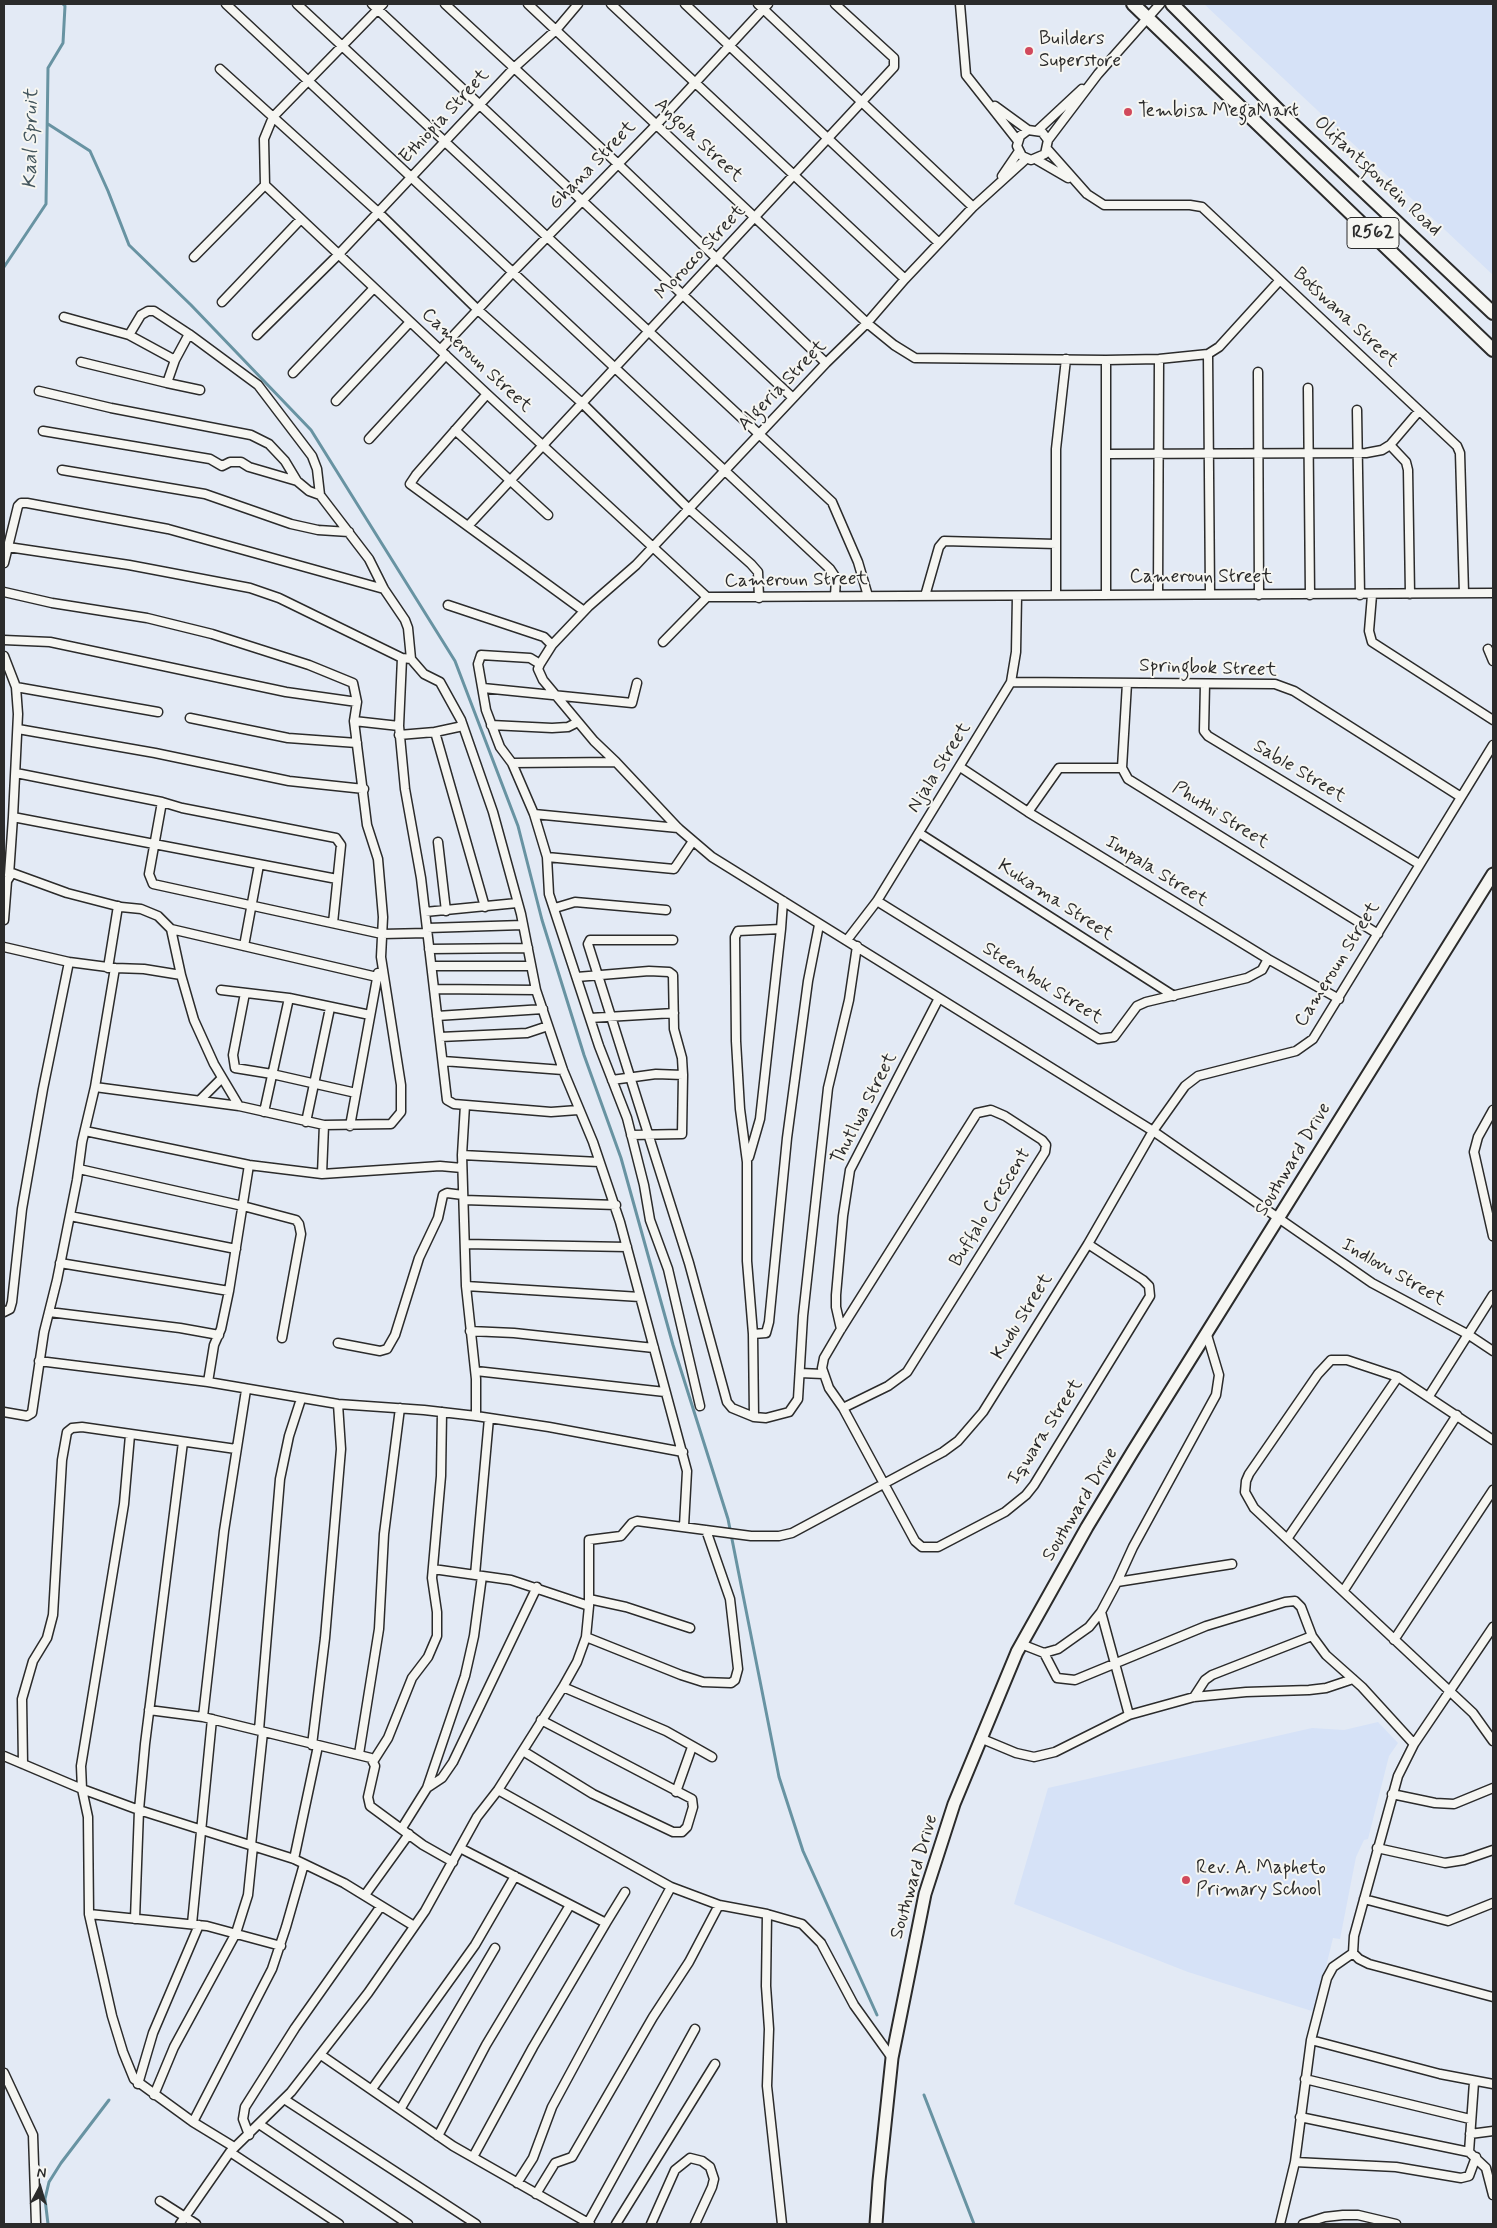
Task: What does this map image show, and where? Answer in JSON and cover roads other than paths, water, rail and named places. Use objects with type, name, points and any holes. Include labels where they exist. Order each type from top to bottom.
[{"type":"main road","name":"R562","points":[[1132,4],[1493,350]]},
{"type":"main road","name":"Olifantsfontein Road","points":[[1172,4],[1284,115],[1493,313]]},
{"type":"main road","name":"Southward Drive","points":[[876,2224],[878,2181],[892,2058],[925,1894],[954,1804],[980,1738],[1021,1644],[1087,1527],[1279,1219],[1346,1106],[1493,874]]},
{"type":"street","points":[[226,4],[307,82],[411,176],[724,472],[832,571],[836,578],[835,596]]},
{"type":"street","points":[[297,4],[549,236],[758,435],[834,504],[858,562],[868,596]]},
{"type":"street","points":[[446,4],[618,163],[826,363]]},
{"type":"street","name":"Angola Street","points":[[528,4],[867,323],[894,346],[915,358],[1106,360],[1159,359],[1208,354]]},
{"type":"street","name":"Ethiopia Street","points":[[256,335],[338,254],[515,67],[556,30],[578,4]]},
{"type":"street","points":[[611,4],[904,279]]},
{"type":"street","points":[[685,4],[939,243]]},
{"type":"street","name":"Morocco Street","points":[[468,526],[542,444],[616,369],[864,102],[894,67],[895,60],[834,4]]},
{"type":"street","points":[[960,4],[966,75],[988,100],[1018,141],[1019,151],[1026,159],[1036,160],[1042,158],[1048,150],[1048,140],[1098,74],[1160,4]]},
{"type":"street","points":[[194,257],[265,185],[264,152],[267,128],[274,117],[342,47],[378,5],[581,201],[793,398]]},
{"type":"street","points":[[763,5],[973,207]]},
{"type":"street","name":"Ghana Street","points":[[369,438],[512,272],[657,124],[763,5]]},
{"type":"street","points":[[220,69],[378,212],[478,310],[582,404],[688,508],[754,567],[758,577],[759,598]]},
{"type":"street","points":[[988,100],[1028,130],[1038,130],[1098,74]]},
{"type":"street","points":[[1018,141],[1028,130]]},
{"type":"street","points":[[1038,130],[1048,140]]},
{"type":"street","name":"Botswana Street","points":[[1048,150],[1074,182],[1092,199],[1104,205],[1200,206],[1419,411],[1459,451],[1464,592]]},
{"type":"street","name":"Algeria Street","points":[[997,184],[1019,151]]},
{"type":"street","name":"Algeria Street","points":[[540,664],[552,645],[587,609],[636,565],[826,363],[867,323],[904,279],[973,207],[1026,159]]},
{"type":"street","name":"Botswana Street","points":[[1036,160],[1074,182]]},
{"type":"street","name":"Cameroun Street","points":[[265,185],[374,289],[707,597],[1018,596],[1158,593],[1259,595],[1493,593]]},
{"type":"street","points":[[222,302],[301,220]]},
{"type":"street","points":[[1210,594],[1208,354],[1219,347],[1280,280]]},
{"type":"street","points":[[293,373],[374,289]]},
{"type":"street","points":[[129,335],[139,318],[148,311],[162,316],[245,374],[262,390],[312,456],[317,469],[320,495]]},
{"type":"street","points":[[64,317],[129,335],[175,360]]},
{"type":"street","points":[[336,401],[410,322]]},
{"type":"street","points":[[166,383],[175,360],[189,334]]},
{"type":"street","points":[[1158,593],[1159,359]]},
{"type":"street","points":[[1056,595],[1056,449],[1066,360]]},
{"type":"street","points":[[1106,360],[1106,594]]},
{"type":"street","points":[[81,362],[200,390]]},
{"type":"street","points":[[1258,372],[1259,595]]},
{"type":"street","points":[[1308,388],[1310,595]]},
{"type":"street","points":[[39,391],[120,410],[251,435],[269,444],[285,460],[297,480],[310,491],[320,495],[349,532],[368,559],[384,590],[408,628],[411,659],[424,674],[440,682],[463,726],[493,812],[523,925],[536,990],[563,1070],[578,1110],[593,1142],[616,1206],[665,1392],[683,1452],[688,1480],[684,1526]]},
{"type":"street","points":[[487,394],[410,484],[587,609]]},
{"type":"street","points":[[1357,410],[1360,595]]},
{"type":"street","points":[[1106,454],[1375,452],[1390,445],[1419,411]]},
{"type":"street","points":[[455,430],[548,515]]},
{"type":"street","points":[[43,431],[210,459],[222,466],[230,462],[241,462],[249,467],[297,480]]},
{"type":"street","points":[[1390,445],[1406,462],[1408,470],[1410,594]]},
{"type":"street","points":[[62,470],[205,494],[291,524],[318,530],[349,532]]},
{"type":"street","points":[[4,562],[18,506],[21,503],[27,503],[168,530],[384,590]]},
{"type":"street","points":[[925,596],[939,547],[944,541],[1056,544]]},
{"type":"street","points":[[8,547],[129,564],[250,588],[279,598],[402,658],[411,659]]},
{"type":"street","points":[[4,592],[52,603],[147,618],[212,634],[309,665],[349,681],[354,685],[358,702],[354,721],[356,743],[364,789],[367,825],[378,859],[383,912],[381,957],[350,1126]]},
{"type":"street","points":[[1372,595],[1369,631],[1372,642],[1493,720]]},
{"type":"street","name":"Njala Street","points":[[847,940],[877,901],[1011,682],[1016,652],[1018,596]]},
{"type":"street","points":[[663,642],[707,597]]},
{"type":"street","points":[[448,605],[473,611],[544,637],[552,645]]},
{"type":"street","points":[[4,640],[50,642],[286,692],[358,702]]},
{"type":"street","points":[[1488,649],[1493,661]]},
{"type":"street","points":[[540,664],[530,658],[483,654],[478,664],[486,710],[500,747],[512,763],[534,814],[539,836],[547,857],[549,894],[631,1135],[644,1185],[650,1220],[668,1269],[700,1406]]},
{"type":"street","points":[[4,656],[16,687],[18,728],[9,874],[4,920]]},
{"type":"street","points":[[402,658],[399,731],[405,789],[425,912],[447,1100],[454,1104],[465,1105],[557,1112],[578,1110]]},
{"type":"street","name":"Indlovu Street","points":[[540,664],[540,675],[578,722],[678,828],[712,857],[1153,1131],[1372,1283],[1469,1335],[1493,1351]]},
{"type":"street","name":"Springbok Street","points":[[1011,682],[1270,684],[1287,688],[1461,798]]},
{"type":"street","points":[[483,688],[632,703],[637,683]]},
{"type":"street","points":[[1028,812],[1059,768],[1122,768],[1127,683]]},
{"type":"street","name":"Sable Street","points":[[1205,684],[1204,731],[1208,736],[1419,864]]},
{"type":"street","points":[[16,687],[158,712]]},
{"type":"street","points":[[190,718],[288,738],[356,743]]},
{"type":"street","points":[[354,721],[399,731],[436,732],[463,726]]},
{"type":"street","points":[[491,725],[552,728],[568,727],[578,722]]},
{"type":"street","points":[[18,728],[155,753],[289,781],[364,789]]},
{"type":"street","points":[[436,732],[485,907]]},
{"type":"street","name":"Cameroun Street","points":[[1153,1131],[1192,1079],[1305,1047],[1313,1039],[1493,745]]},
{"type":"street","points":[[512,763],[616,762]]},
{"type":"street","name":"Impala Street","points":[[960,767],[1028,812],[1268,959],[1339,999]]},
{"type":"street","name":"Phuthi Street","points":[[1122,768],[1128,779],[1378,934]]},
{"type":"street","points":[[16,773],[336,838],[341,845],[333,923]]},
{"type":"street","points":[[162,802],[149,874],[151,883],[382,934],[523,925]]},
{"type":"street","points":[[534,814],[678,828]]},
{"type":"street","points":[[13,817],[337,879]]},
{"type":"street","name":"Kukama Street","points":[[919,833],[1174,996]]},
{"type":"street","points":[[438,842],[446,911]]},
{"type":"street","points":[[547,857],[674,869],[693,842]]},
{"type":"street","points":[[244,946],[259,865]]},
{"type":"street","points":[[9,874],[24,876],[67,893],[151,913],[164,921],[171,929],[194,1020],[222,1078],[239,1106]]},
{"type":"street","points":[[747,1162],[760,1119],[783,901]]},
{"type":"street","name":"Steenbok Street","points":[[877,901],[1100,1039],[1114,1037],[1137,1006],[1146,1002],[1248,978],[1262,970],[1268,959]]},
{"type":"street","points":[[555,908],[575,902],[666,910]]},
{"type":"street","points":[[425,912],[517,903]]},
{"type":"street","points":[[4,1412],[16,1416],[31,1414],[39,1361],[95,1087],[118,906]]},
{"type":"street","points":[[753,1334],[766,1334],[769,1322],[787,1138],[808,980],[819,925]]},
{"type":"street","points":[[171,929],[377,977]]},
{"type":"street","points":[[754,1417],[753,1334],[747,1261],[747,1162],[737,1072],[735,935],[741,931],[781,929]]},
{"type":"street","points":[[673,940],[590,940],[588,944],[596,976],[612,1016],[632,1077],[692,1272],[727,1402],[732,1408],[754,1417],[766,1418],[784,1414],[794,1409],[798,1399],[803,1316],[828,1088],[849,1000],[857,946]]},
{"type":"street","points":[[4,947],[69,962],[181,974]]},
{"type":"street","points":[[429,949],[528,948]]},
{"type":"street","points":[[95,1087],[239,1106],[324,1125],[391,1124],[398,1118],[402,1107],[401,1085],[381,957]]},
{"type":"street","points":[[4,1312],[10,1309],[12,1302],[24,1200],[43,1089],[69,962]]},
{"type":"street","points":[[432,966],[531,966]]},
{"type":"street","points":[[577,977],[649,971],[669,972],[672,975],[674,983],[675,1035],[682,1058],[682,1134],[631,1135]]},
{"type":"street","points":[[434,989],[536,990]]},
{"type":"street","points":[[220,990],[289,998],[370,1015]]},
{"type":"street","points":[[245,993],[233,1063],[238,1069],[272,1074],[356,1093]]},
{"type":"street","points":[[264,1112],[289,998]]},
{"type":"street","name":"Thutlwa Street","points":[[841,1329],[836,1307],[836,1296],[843,1216],[850,1170],[939,998]]},
{"type":"street","points":[[306,1122],[330,1008]]},
{"type":"street","points":[[437,1016],[542,1009]]},
{"type":"street","points":[[590,1018],[674,1013]]},
{"type":"street","points":[[440,1037],[527,1033],[548,1026]]},
{"type":"street","points":[[443,1061],[563,1070]]},
{"type":"street","points":[[612,1080],[632,1077],[683,1075]]},
{"type":"street","points":[[200,1100],[222,1078]]},
{"type":"street","points":[[465,1105],[462,1168],[466,1286],[476,1371],[476,1416]]},
{"type":"street","name":"Buffalo Crescent","points":[[822,1374],[824,1358],[841,1329],[978,1113],[991,1110],[1046,1143],[1045,1152],[907,1372],[888,1386],[843,1408]]},
{"type":"street","points":[[1493,1110],[1478,1137],[1474,1152],[1491,1210],[1493,1236]]},
{"type":"street","points":[[322,1174],[324,1125]]},
{"type":"street","points":[[85,1131],[249,1165],[322,1174],[440,1166],[462,1168]]},
{"type":"street","name":"Kudu Street","points":[[589,1602],[587,1551],[590,1539],[621,1536],[632,1523],[637,1521],[751,1536],[779,1536],[792,1533],[943,1452],[971,1428],[1088,1244],[1153,1131]]},
{"type":"street","points":[[462,1155],[599,1162]]},
{"type":"street","points":[[208,1382],[214,1345],[219,1335],[229,1291],[249,1165]]},
{"type":"street","points":[[79,1169],[243,1206],[291,1218],[299,1224],[301,1228],[282,1338]]},
{"type":"street","points":[[338,1343],[380,1351],[387,1349],[395,1335],[419,1258],[438,1218],[443,1195],[447,1193],[463,1197],[616,1206]]},
{"type":"street","points":[[70,1216],[236,1248]]},
{"type":"street","points":[[465,1244],[627,1247]]},
{"type":"street","name":"Iqwara Street","points":[[883,1485],[910,1535],[922,1546],[930,1548],[947,1543],[1005,1512],[1026,1495],[1150,1296],[1148,1286],[1143,1280],[1088,1244]]},
{"type":"street","points":[[60,1263],[229,1291]]},
{"type":"street","points":[[466,1286],[640,1297]]},
{"type":"street","points":[[1429,1396],[1493,1295]]},
{"type":"street","points":[[49,1312],[180,1328],[219,1335]]},
{"type":"street","points":[[470,1331],[514,1333],[654,1348]]},
{"type":"street","points":[[1044,1654],[1074,1639],[1089,1627],[1101,1612],[1133,1547],[1216,1395],[1219,1375],[1207,1335]]},
{"type":"street","points":[[1493,1440],[1398,1377],[1340,1358],[1331,1360],[1318,1374],[1246,1481],[1245,1492],[1254,1508],[1344,1590],[1394,1640],[1473,1713],[1493,1741]]},
{"type":"street","points":[[39,1361],[208,1382],[246,1390],[338,1404],[476,1416],[638,1442],[683,1452]]},
{"type":"street","points":[[476,1371],[665,1392]]},
{"type":"street","points":[[800,1373],[822,1374],[843,1408],[883,1485]]},
{"type":"street","points":[[1287,1539],[1398,1377]]},
{"type":"street","points":[[203,1717],[224,1531],[246,1390]]},
{"type":"street","points":[[154,2095],[174,2047],[236,1933],[248,1895],[280,1479],[289,1436],[301,1399]]},
{"type":"street","points":[[294,1859],[315,1746],[341,1449],[338,1404]]},
{"type":"street","points":[[359,1754],[379,1629],[384,1534],[400,1408]]},
{"type":"street","points":[[442,1412],[441,1476],[433,1569],[438,1628],[434,1646],[412,1678],[388,1738],[374,1760],[375,1768],[368,1797],[370,1806],[453,1862]]},
{"type":"street","points":[[1344,1590],[1458,1416]]},
{"type":"street","points":[[365,1896],[406,1831],[427,1788],[464,1676],[474,1636],[489,1418]]},
{"type":"street","points":[[23,1764],[22,1699],[33,1661],[50,1629],[54,1600],[65,1436],[69,1429],[76,1427],[236,1449]]},
{"type":"street","points":[[130,1435],[124,1504],[81,1766],[82,1789],[88,1817],[89,1914],[112,2016],[128,2067],[138,2084],[339,2224]]},
{"type":"street","points":[[135,1919],[139,1810],[149,1710],[183,1442]]},
{"type":"street","points":[[1394,1640],[1493,1490]]},
{"type":"street","points":[[586,1637],[703,1682],[731,1683],[735,1680],[738,1669],[730,1599],[706,1530]]},
{"type":"street","points":[[1117,1582],[1232,1564]]},
{"type":"street","points":[[433,1569],[511,1580],[589,1602],[626,1607],[690,1628]]},
{"type":"street","points":[[427,1788],[442,1778],[453,1762],[537,1587]]},
{"type":"street","points":[[1021,1644],[1044,1654],[1053,1673],[1062,1680],[1081,1679],[1206,1626],[1294,1601],[1301,1607],[1312,1636],[1335,1665],[1353,1680],[1414,1744]]},
{"type":"street","points":[[180,2224],[232,2150],[284,2099],[321,2055],[414,1926],[453,1862],[477,1817],[498,1790],[577,1662],[586,1637],[589,1602]]},
{"type":"street","points":[[1101,1612],[1130,1715]]},
{"type":"street","points":[[1280,2224],[1295,2162],[1311,2040],[1329,1972],[1353,1953],[1354,1936],[1376,1848],[1398,1776],[1414,1744],[1493,1629]]},
{"type":"street","points":[[1194,1697],[1205,1680],[1212,1675],[1312,1636]]},
{"type":"street","points":[[980,1738],[1016,1753],[1034,1757],[1055,1752],[1130,1715],[1194,1697],[1246,1692],[1309,1690],[1353,1680]]},
{"type":"street","points":[[563,1687],[666,1731],[712,1757]]},
{"type":"street","points":[[149,1710],[212,1719],[315,1746],[359,1754],[374,1760]]},
{"type":"street","points":[[138,2084],[153,2033],[196,1925],[212,1719]]},
{"type":"street","points":[[523,1751],[593,1794],[679,1833],[684,1831],[687,1826],[693,1804],[692,1799],[541,1720]]},
{"type":"street","points":[[676,1792],[692,1747]]},
{"type":"street","points":[[5,1756],[82,1789],[139,1810],[294,1859],[365,1896],[414,1926]]},
{"type":"street","points":[[1392,1794],[1435,1803],[1454,1804],[1493,1788]]},
{"type":"street","points":[[498,1790],[671,1887],[718,1905],[767,1914],[802,1924],[821,1943],[854,2005],[892,2058]]},
{"type":"street","points":[[460,1848],[606,1923]]},
{"type":"street","points":[[1376,1848],[1445,1863],[1464,1860],[1493,1850]]},
{"type":"street","points":[[193,2122],[260,1995],[281,1946],[304,1864]]},
{"type":"street","points":[[372,2090],[475,1945],[515,1876]]},
{"type":"street","points":[[518,2183],[533,2158],[552,2107],[671,1887]]},
{"type":"street","points":[[473,2157],[533,2047],[625,1892]]},
{"type":"street","points":[[1364,1899],[1448,1921],[1493,1903]]},
{"type":"street","points":[[438,2136],[486,2045],[570,1905]]},
{"type":"street","points":[[536,2194],[555,2162],[572,2157],[653,2017],[689,1962],[718,1905]]},
{"type":"street","points":[[249,2135],[243,2119],[245,2107],[295,2028],[381,1906]]},
{"type":"street","points":[[89,1914],[196,1925],[236,1933],[281,1946]]},
{"type":"street","points":[[767,1914],[766,1986],[769,2029],[767,2086],[782,2224]]},
{"type":"street","points":[[401,2108],[496,1948]]},
{"type":"street","points":[[1353,1953],[1369,1964],[1493,1997]]},
{"type":"street","points":[[321,2055],[401,2108],[438,2136],[589,2224],[695,2029]]},
{"type":"street","points":[[1311,2040],[1474,2082],[1493,2084]]},
{"type":"street","points":[[616,2224],[715,2064]]},
{"type":"street","points":[[4,2073],[33,2135],[36,2224]]},
{"type":"street","points":[[1305,2079],[1470,2119]]},
{"type":"street","points":[[1295,2162],[1396,2167],[1461,2178],[1469,2176],[1472,2155],[1470,2119],[1474,2082]]},
{"type":"street","points":[[284,2099],[476,2224]]},
{"type":"street","points":[[1300,2118],[1472,2155],[1486,2168],[1493,2195]]},
{"type":"street","points":[[260,2124],[408,2224]]},
{"type":"street","points":[[1470,2134],[1493,2132]]},
{"type":"street","points":[[651,2224],[675,2170],[690,2158],[702,2161],[710,2166],[714,2179],[695,2224]]},
{"type":"street","points":[[160,2201],[196,2224]]},
{"type":"street","points":[[1303,2224],[1325,2217],[1343,2215],[1358,2215],[1396,2224]]},
{"type":"waterway","name":"Kaal Spruit","points":[[4,267],[46,204],[48,68],[63,43],[65,6],[63,4]]},
{"type":"waterway","points":[[48,124],[90,151],[129,245],[191,305],[311,430],[455,661],[518,826],[542,920],[584,1055],[621,1158],[673,1345],[728,1519],[779,1777],[803,1851],[877,2015]]},
{"type":"waterway","points":[[924,2095],[974,2224]]},
{"type":"waterway","points":[[48,2224],[45,2199],[49,2182],[61,2163],[109,2100]]},
{"type":"place","name":"Builders Superstore","points":[[1029,51]]},
{"type":"place","name":"Tembisa MegaMart","points":[[1128,112]]},
{"type":"place","name":"Rev. A. Mapheto Primary School","points":[[1186,1880]]}]
